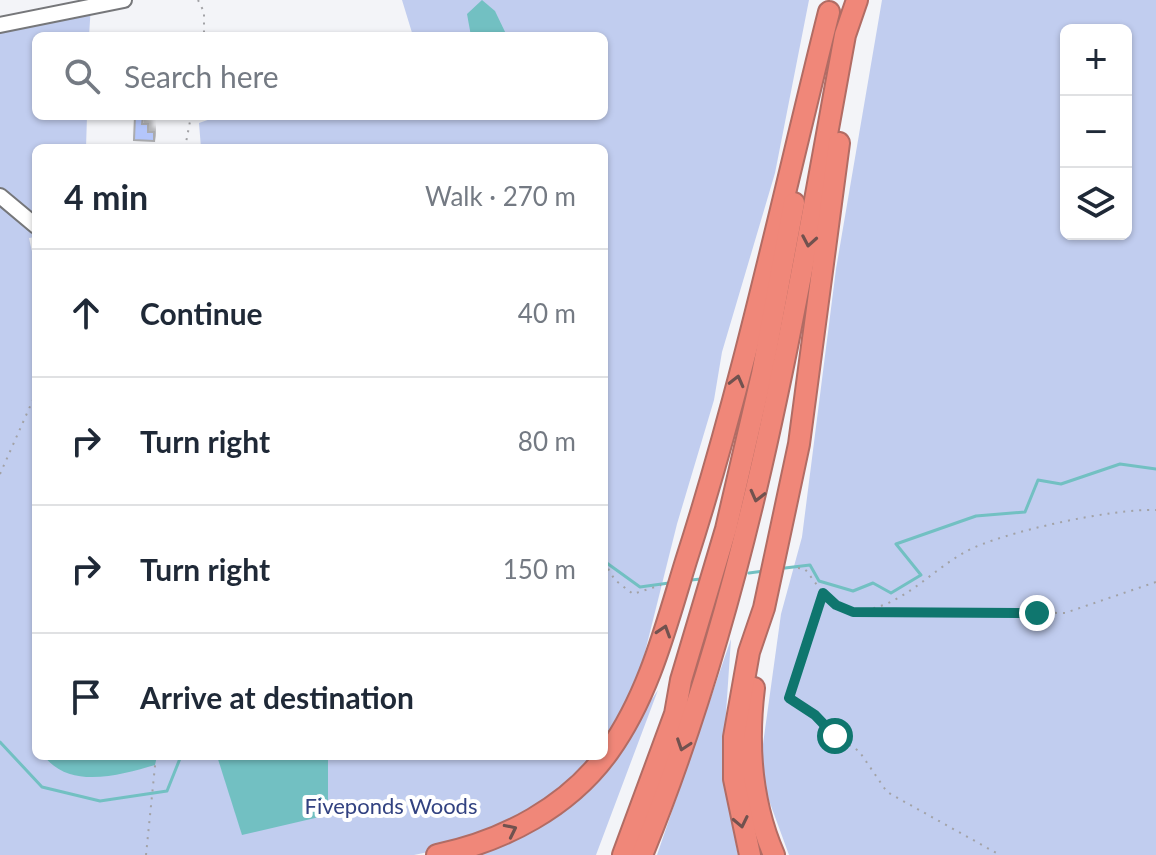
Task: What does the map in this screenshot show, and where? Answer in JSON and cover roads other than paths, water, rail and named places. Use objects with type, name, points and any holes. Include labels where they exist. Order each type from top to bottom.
[{"type":"highway","points":[[774,855],[757,804],[750,738],[764,608],[805,409],[857,0]]},
{"type":"highway","points":[[642,855],[698,702],[751,520],[793,331],[845,35],[857,0]]},
{"type":"highway","points":[[623,855],[675,714],[681,680],[715,570],[751,425],[830,6]]},
{"type":"highway","points":[[608,753],[640,696],[715,470],[830,6]]},
{"type":"highway","points":[[750,855],[734,779],[734,737],[749,652],[764,608]]},
{"type":"highway","points":[[608,855],[665,707],[681,680]]},
{"type":"highway","points":[[437,855],[509,833],[563,797],[601,760]]},
{"type":"street","points":[[0,25],[124,0]]},
{"type":"street","points":[[0,196],[32,223]]},
{"type":"waterway","points":[[785,568],[810,565],[819,581],[853,591],[873,583],[891,593],[921,575],[896,544],[976,516],[1025,512],[1038,480],[1061,484],[1120,464],[1156,469]]},
{"type":"waterway","points":[[608,564],[640,587],[669,583]]},
{"type":"waterway","points":[[749,573],[764,571]]},
{"type":"waterway","points":[[691,580],[701,579]]},
{"type":"waterway","points":[[0,742],[42,787],[100,801],[167,791],[179,760]]},
{"type":"park label","name":"Fiveponds Woods","points":[[391,806]]}]
